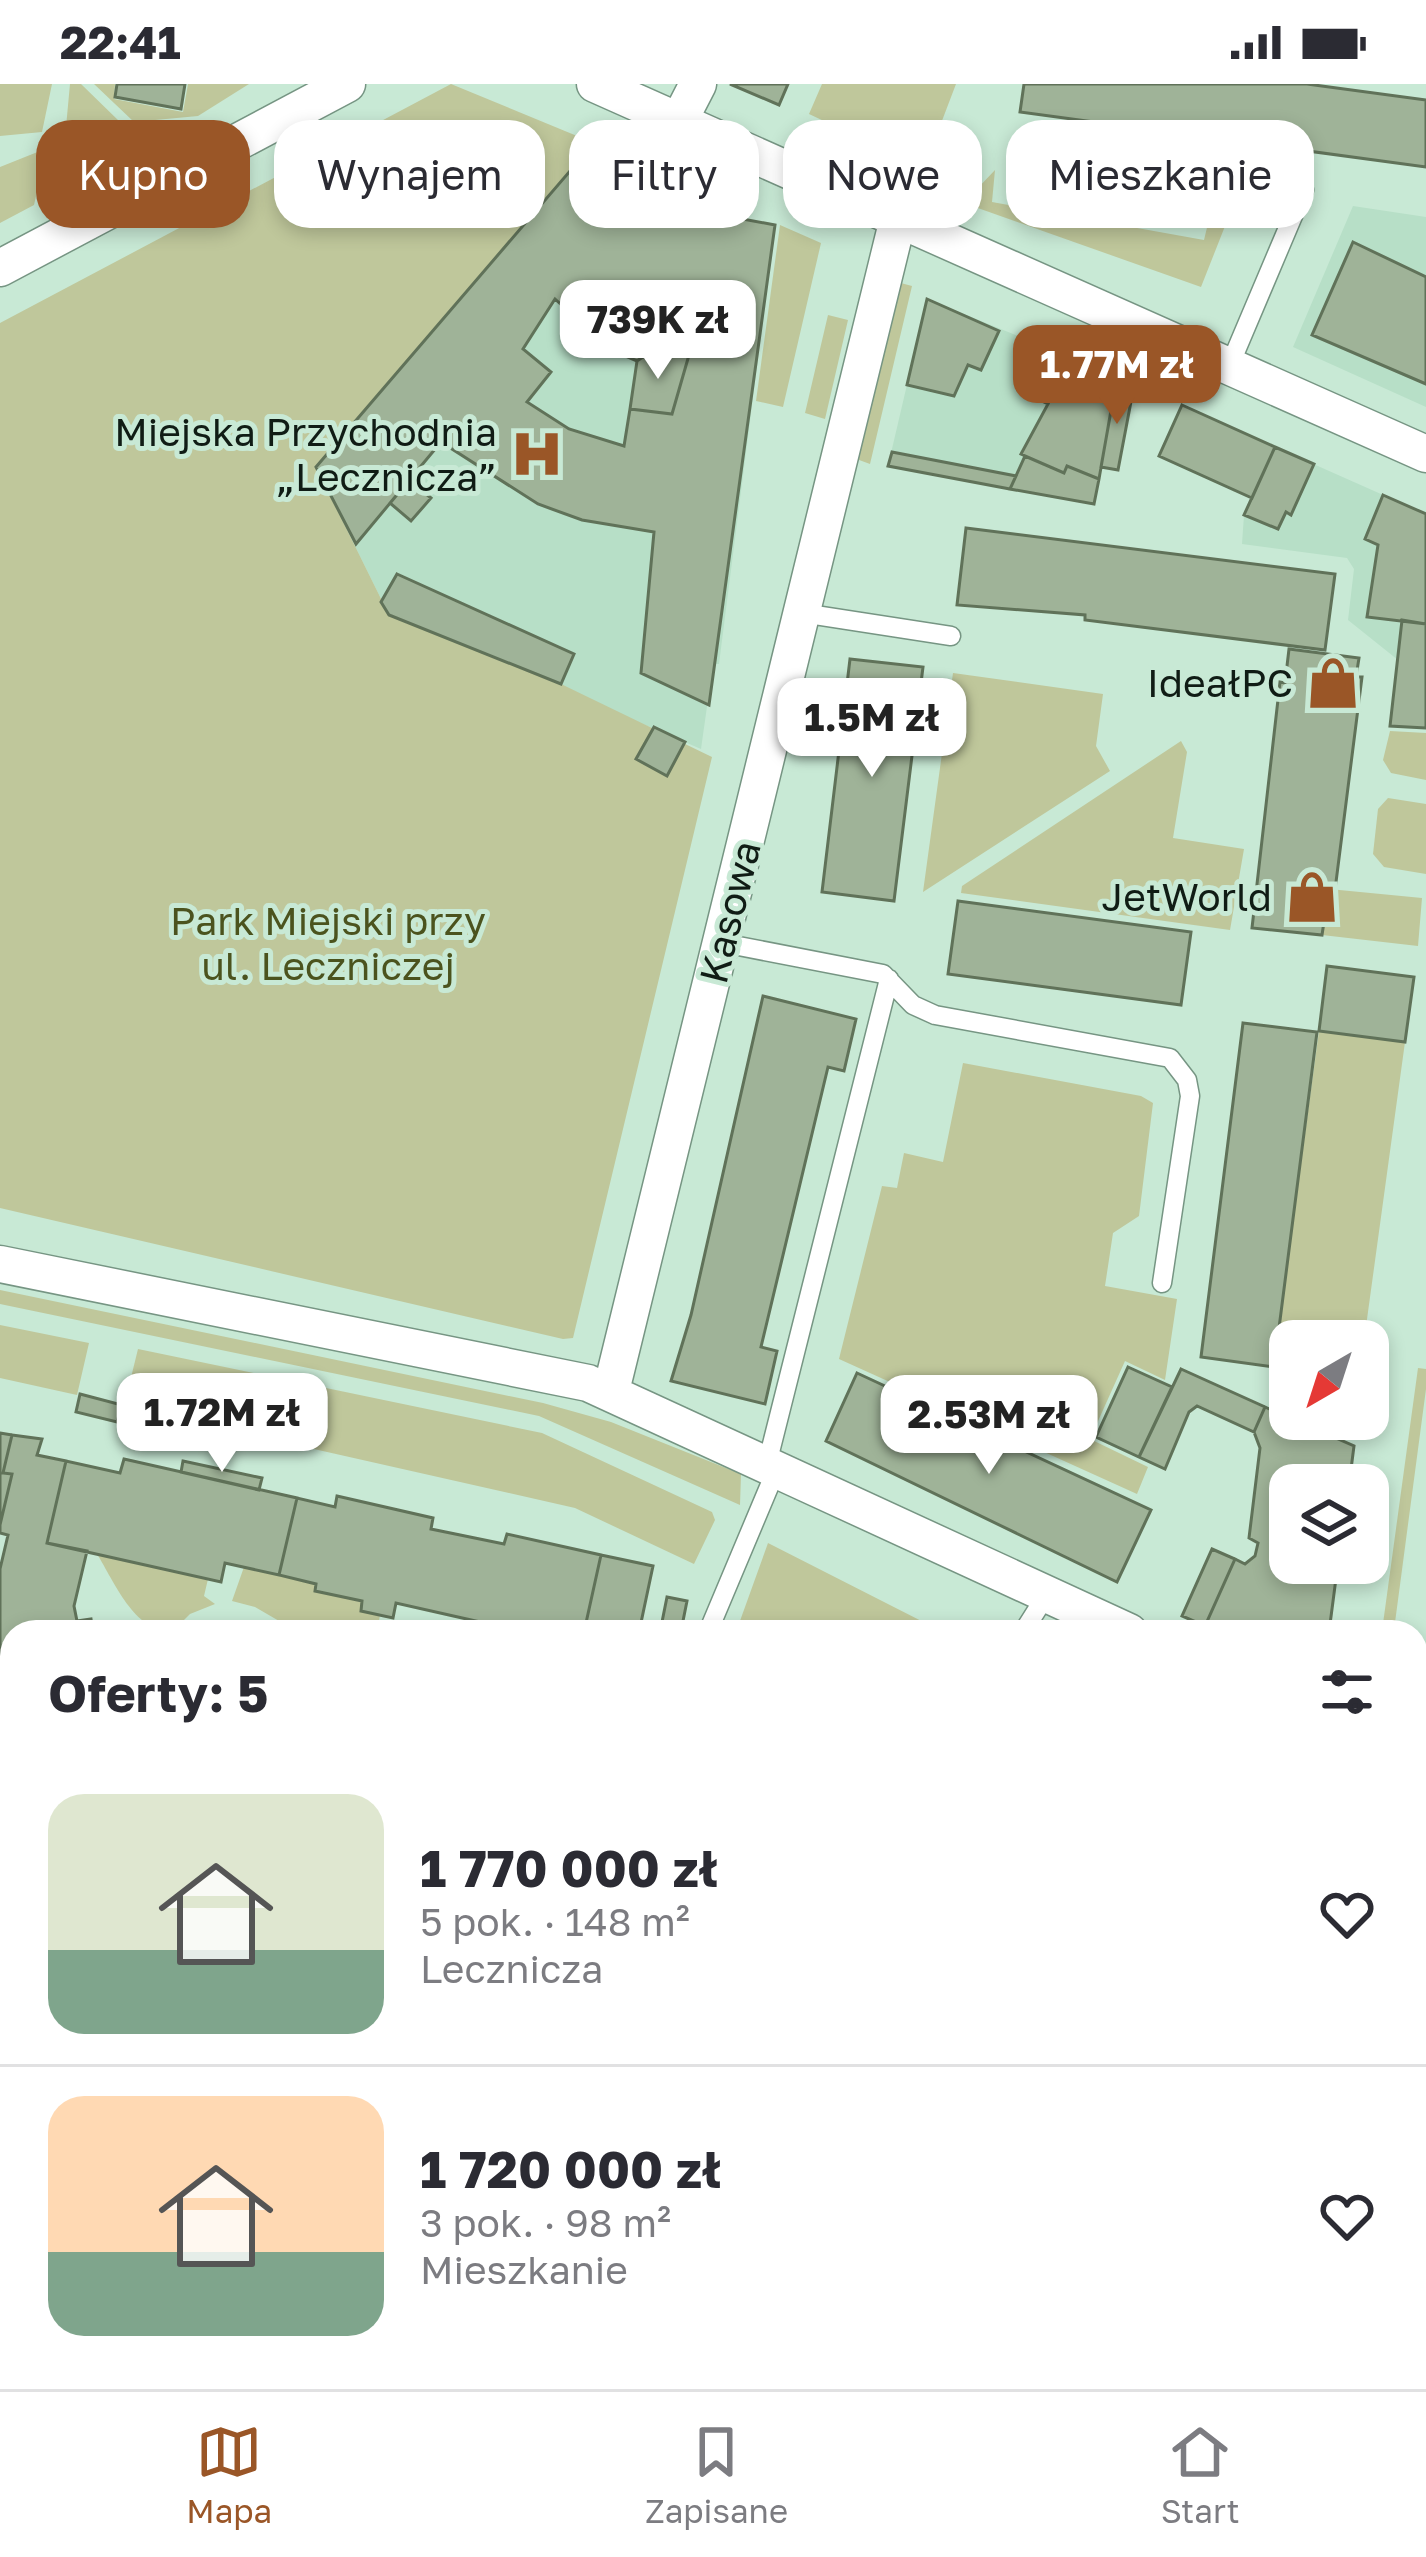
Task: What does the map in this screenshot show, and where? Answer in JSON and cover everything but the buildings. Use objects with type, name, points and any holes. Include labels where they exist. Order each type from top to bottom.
[{"type":"street","points":[[0,268],[346,84]]},
{"type":"street","points":[[595,84],[783,168]]},
{"type":"street","points":[[680,119],[698,84]]},
{"type":"street","name":"Kasowa","points":[[611,1391],[897,228]]},
{"type":"street","points":[[909,228],[1426,454]]},
{"type":"street","points":[[0,1264],[561,1375],[611,1391],[1103,1620]]},
{"type":"lane","points":[[1229,367],[1288,228]]},
{"type":"lane","points":[[802,613],[951,636]]},
{"type":"lane","points":[[723,943],[889,979],[913,1005],[935,1016],[1160,1053],[1177,1064],[1190,1096],[1162,1283]]},
{"type":"lane","points":[[713,1620],[772,1466],[889,979]]},
{"type":"lane","points":[[1031,1620],[1047,1594]]},
{"type":"shaded area","name":"Miejska Przychodnia „Lecznicza”","points":[[569,172],[569,228],[775,225],[719,664],[713,664],[701,749],[389,615],[316,467],[521,228],[545,228],[545,200]]},
{"type":"shaded area","points":[[1353,206],[1426,217],[1426,407],[1293,347]]},
{"type":"shaded area","points":[[927,299],[1117,376],[1094,504],[888,466]]},
{"type":"shaded area","points":[[1275,447],[1426,514],[1426,728],[1390,726],[1398,660],[1348,620],[1354,569],[1347,558],[1242,544],[1244,515]]},
{"type":"green space","points":[[0,84],[52,84],[44,120],[36,120],[36,133],[0,136]]},
{"type":"green space","points":[[70,84],[81,84],[118,120],[67,120]]},
{"type":"green space","points":[[94,84],[115,84],[114,99],[183,112],[188,84],[249,84],[198,116],[132,120]]},
{"type":"green space","name":"Park Miejski przy ul. Leczniczej","points":[[451,84],[538,120],[383,120]]},
{"type":"green space","points":[[822,84],[956,84],[942,120],[822,120],[809,114]]},
{"type":"green space","name":"Park Miejski przy ul. Leczniczej","points":[[545,123],[569,133],[569,172],[545,200]]},
{"type":"green space","points":[[36,153],[34,205],[0,223],[0,167]]},
{"type":"green space","points":[[995,170],[992,202],[1006,205],[1006,218],[982,209],[982,184]]},
{"type":"green space","name":"Park Miejski przy ul. Leczniczej","points":[[274,178],[274,228],[521,228],[316,467],[389,615],[561,684],[712,757],[573,1338],[0,1208],[0,323],[179,228],[250,228],[250,191]]},
{"type":"green space","points":[[780,225],[821,243],[783,407],[756,401]]},
{"type":"green space","points":[[1034,228],[1137,228],[1204,240],[1207,228],[1224,228],[1201,287]]},
{"type":"green space","points":[[897,282],[912,286],[870,464],[851,457]]},
{"type":"green space","points":[[828,315],[848,320],[825,419],[805,413]]},
{"type":"green space","points":[[953,673],[1103,694],[1096,746],[1110,771],[923,892]]},
{"type":"green space","points":[[1390,731],[1426,733],[1426,780],[1391,773],[1383,760]]},
{"type":"green space","points":[[1181,741],[1187,752],[1173,838],[1244,849],[1230,930],[961,893],[962,886]]},
{"type":"green space","points":[[1388,798],[1426,804],[1426,874],[1384,867],[1373,854],[1378,809]]},
{"type":"green space","points":[[1329,889],[1422,898],[1418,946],[1322,935]]},
{"type":"green space","points":[[1319,1031],[1405,1042],[1367,1320],[1280,1320]]},
{"type":"green space","points":[[963,1063],[1141,1096],[1153,1103],[1139,1216],[1113,1233],[1105,1286],[1177,1299],[1165,1380],[1125,1361],[1090,1439],[1148,1467],[1137,1494],[839,1359],[882,1186],[897,1188],[904,1153],[943,1162]]},
{"type":"green space","points":[[0,1290],[543,1403],[611,1422],[741,1474],[740,1505],[539,1416],[0,1304]]},
{"type":"green space","points":[[0,1325],[89,1343],[77,1395],[0,1378]]},
{"type":"green space","points":[[138,1349],[542,1433],[712,1512],[715,1520],[694,1564],[575,1508],[124,1406]]},
{"type":"green space","points":[[1418,1368],[1426,1369],[1426,1389],[1395,1620],[1384,1620]]},
{"type":"green space","points":[[768,1543],[919,1620],[740,1620]]},
{"type":"green space","points":[[97,1554],[208,1579],[204,1596],[215,1604],[184,1620],[143,1620]]},
{"type":"green space","points":[[244,1567],[316,1584],[316,1592],[362,1601],[380,1615],[379,1620],[277,1620],[232,1601]]},
{"type":"place","name":"Miejska Przychodnia „Lecznicza”","points":[[537,454]]},
{"type":"place","name":"IdeałPC","points":[[1333,683]]},
{"type":"place","name":"JetWorld","points":[[1312,897]]}]
